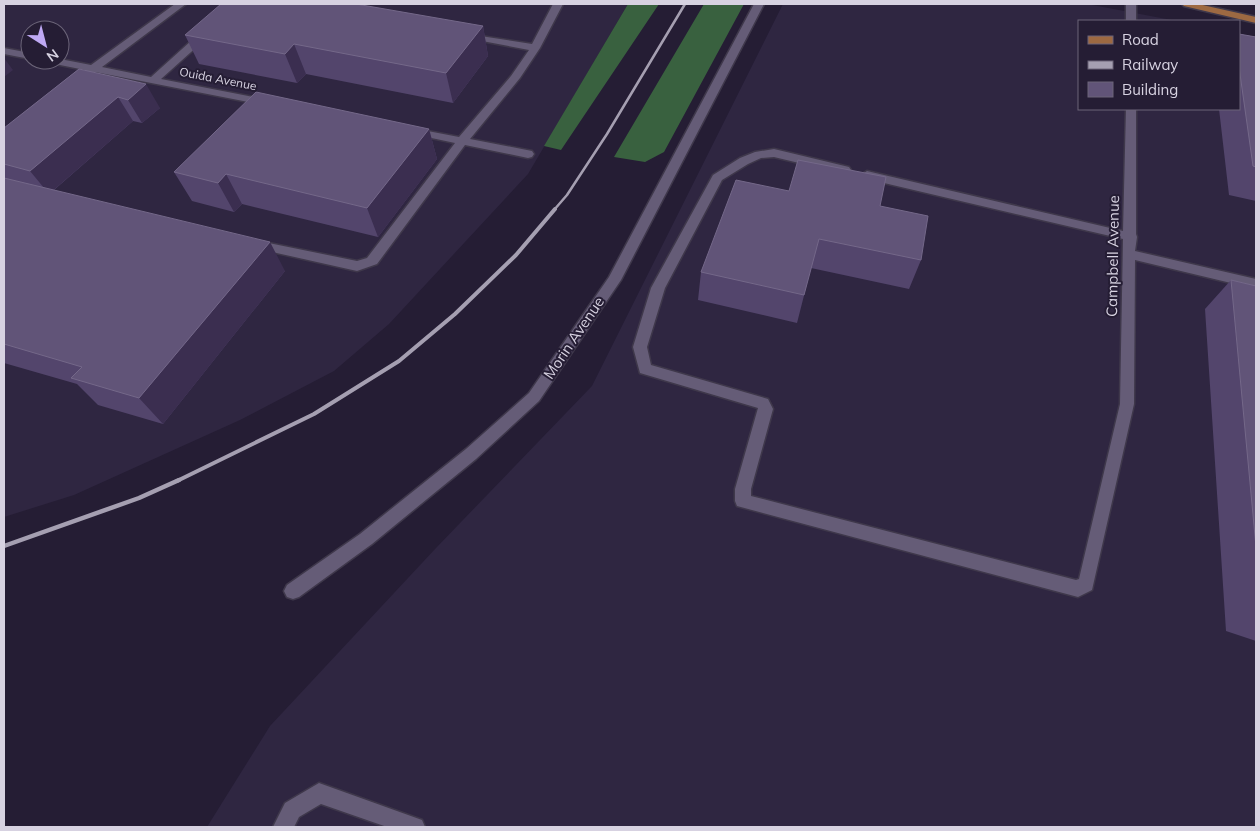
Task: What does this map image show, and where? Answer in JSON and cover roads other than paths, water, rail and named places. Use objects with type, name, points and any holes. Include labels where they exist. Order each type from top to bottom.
[{"type":"main road","points":[[1187,4],[1256,20]]},
{"type":"street","points":[[79,80],[181,4]]},
{"type":"street","points":[[246,243],[357,266],[372,261],[462,141],[515,78],[535,48],[558,4]]},
{"type":"street","name":"Morin Avenue","points":[[293,591],[374,533],[471,454],[534,397],[614,280],[759,4]]},
{"type":"street","points":[[1131,4],[1131,20]]},
{"type":"street","points":[[153,80],[218,23]]},
{"type":"street","points":[[457,34],[535,48]]},
{"type":"street","points":[[4,51],[20,54]]},
{"type":"street","name":"Ouida Avenue","points":[[70,64],[276,104]]},
{"type":"street","name":"Campbell Avenue","points":[[1130,246],[774,153],[759,155],[731,168],[717,178],[658,288],[640,347],[645,369],[763,403],[766,409],[743,489],[743,501],[1078,589],[1086,584],[1127,404],[1130,246],[1131,110]]},
{"type":"street","points":[[403,129],[528,154]]},
{"type":"street","points":[[1130,246],[1256,284]]},
{"type":"street","points":[[283,827],[292,810],[319,793],[415,827]]},
{"type":"railway","points":[[554,210],[567,195],[607,134],[685,4]]},
{"type":"railway","points":[[177,481],[314,414],[399,361],[455,314],[516,255],[555,209]]},
{"type":"railway","points":[[4,546],[139,498],[179,480]]}]
